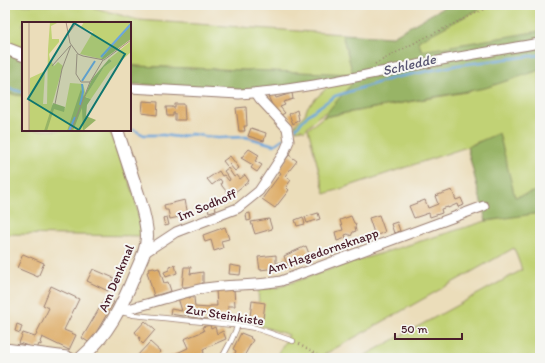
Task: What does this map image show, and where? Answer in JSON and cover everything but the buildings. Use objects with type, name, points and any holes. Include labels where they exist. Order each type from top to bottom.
[{"type":"main road","points":[[5,48],[22,55]]},
{"type":"main road","name":"Am Denkmal","points":[[81,358],[106,332],[119,311],[144,253],[147,237],[144,215],[117,131]]},
{"type":"street","points":[[131,88],[239,94],[256,93],[340,80],[455,57],[540,44]]},
{"type":"street","name":"Im Sodhoff","points":[[144,253],[176,232],[238,208],[259,191],[284,153],[290,141],[287,128],[256,93]]},
{"type":"street","name":"Am Hagedornsknapp","points":[[119,311],[205,288],[264,284],[281,281],[484,206]]},
{"type":"street","points":[[5,348],[67,356],[71,358]]},
{"type":"lane","name":"Zur Steinkiste","points":[[119,311],[134,315],[238,325],[255,328],[294,341]]},
{"type":"lane","points":[[222,356],[238,325]]},
{"type":"path","points":[[374,64],[493,5]]},
{"type":"path","points":[[294,341],[323,358]]},
{"type":"green space","points":[[5,5],[85,5],[138,20],[342,34],[352,69],[472,5],[540,5],[540,355],[536,358],[360,358],[522,270],[514,248],[318,358],[275,358],[289,335],[252,323],[259,307],[258,288],[276,288],[340,266],[486,221],[499,219],[480,141],[467,147],[325,194],[308,129],[323,117],[471,91],[337,106],[319,116],[304,131],[302,129],[296,130],[295,125],[305,114],[308,106],[343,74],[134,66],[131,65],[131,22],[22,22],[22,50],[5,43]]},
{"type":"green space","points":[[448,5],[487,5],[418,41],[422,51],[540,31],[540,70],[485,88],[323,117],[355,80],[252,91],[131,84],[131,65],[353,74],[342,34],[391,37]]},
{"type":"green space","points":[[5,52],[22,59],[22,96],[5,93]]},
{"type":"green space","points":[[5,93],[22,96],[22,131],[110,131],[135,197],[142,236],[5,234]]},
{"type":"green space","points":[[499,133],[515,197],[540,190],[540,213],[486,221],[467,147]]},
{"type":"waterway","name":"Schledde","points":[[296,128],[309,114],[335,96],[393,78],[458,65],[540,55]]},
{"type":"waterway","name":"Schledde","points":[[5,88],[22,92]]},
{"type":"waterway","name":"Schledde","points":[[134,130],[144,135],[178,137],[191,134],[217,138],[246,137],[274,145],[283,139]]}]
